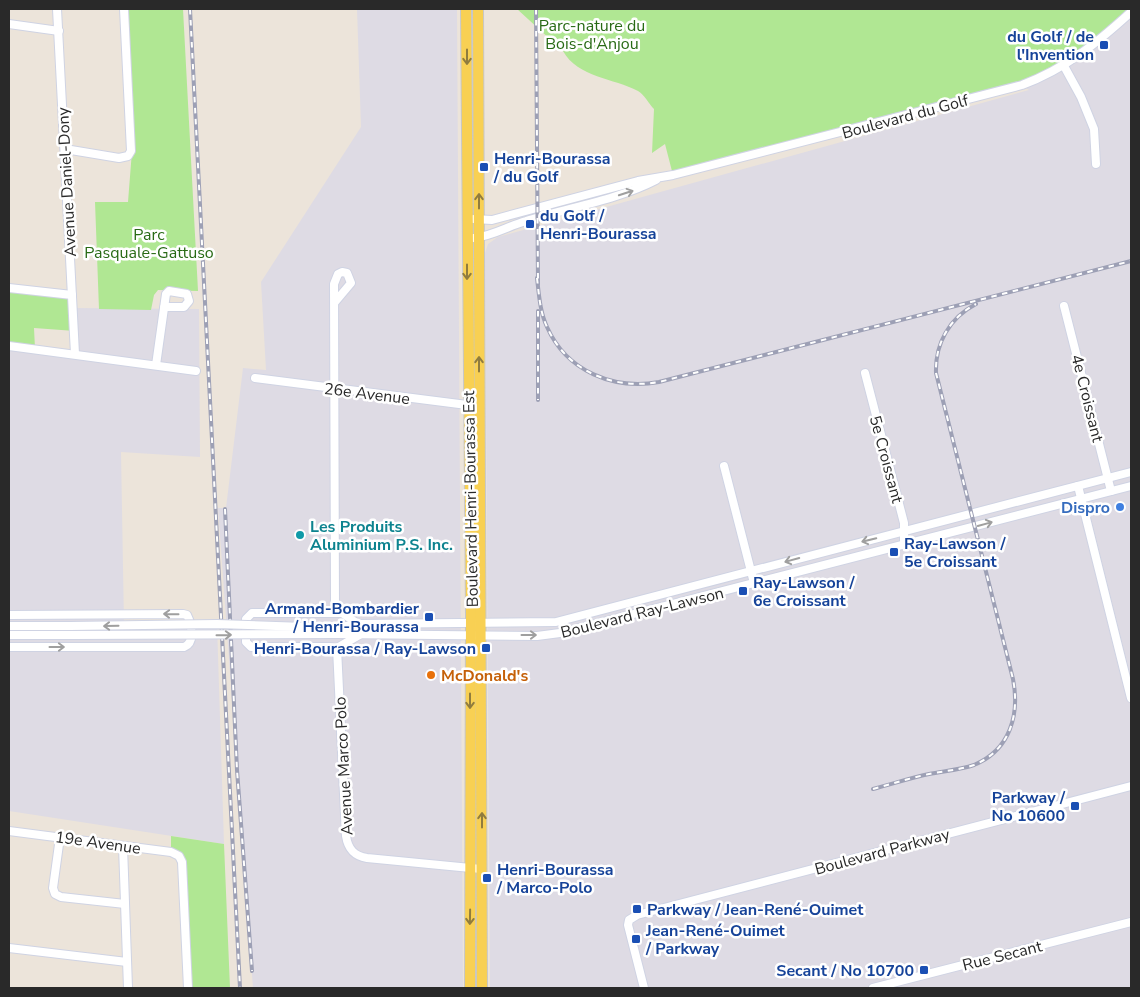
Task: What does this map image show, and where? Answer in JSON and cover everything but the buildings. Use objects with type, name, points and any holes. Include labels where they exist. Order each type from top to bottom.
[{"type":"main road","name":"Boulevard Henri-Bourassa Est","points":[[466,9],[470,623],[475,635],[476,869],[482,988]]},
{"type":"main road","name":"Boulevard Henri-Bourassa Est","points":[[475,635],[481,622],[478,9]]},
{"type":"main road","name":"Boulevard Henri-Bourassa Est","points":[[470,988],[476,869]]},
{"type":"street","name":"Avenue Daniel-Dony","points":[[58,9],[75,354]]},
{"type":"street","points":[[65,149],[119,158],[128,156],[131,151],[124,9]]},
{"type":"street","name":"Boulevard du Golf","points":[[468,219],[492,220],[621,185],[660,178],[1022,85],[1064,66],[1090,49],[1131,12]]},
{"type":"street","points":[[9,24],[59,31]]},
{"type":"street","points":[[1064,66],[1081,97],[1094,129],[1096,164]]},
{"type":"street","name":"Boulevard du Golf","points":[[467,239],[479,238],[526,220],[592,204],[640,188],[660,178]]},
{"type":"street","points":[[9,288],[72,295]]},
{"type":"street","points":[[335,302],[335,608],[358,624]]},
{"type":"street","name":"4e Croissant","points":[[1064,306],[1111,491]]},
{"type":"street","points":[[156,365],[164,308]]},
{"type":"street","points":[[9,346],[196,371]]},
{"type":"street","name":"5e Croissant","points":[[865,373],[904,523],[904,544]]},
{"type":"street","name":"26e Avenue","points":[[255,378],[479,406]]},
{"type":"street","points":[[724,466],[754,584]]},
{"type":"street","name":"Boulevard Ray-Lawson","points":[[336,631],[358,624],[556,622],[1131,472]]},
{"type":"street","points":[[1078,486],[1131,698]]},
{"type":"street","name":"Boulevard Ray-Lawson","points":[[336,631],[362,634],[475,635],[560,633],[1131,486]]},
{"type":"street","points":[[728,576],[732,589]]},
{"type":"street","points":[[341,613],[252,613],[246,619],[246,642],[251,647],[329,646],[337,648],[362,634]]},
{"type":"street","points":[[9,615],[182,614],[187,615],[190,619],[192,641],[184,647],[9,647]]},
{"type":"street","points":[[9,626],[217,624],[336,631]]},
{"type":"street","points":[[9,636],[336,631]]},
{"type":"street","name":"Avenue Marco Polo","points":[[337,648],[346,836],[350,849],[361,857],[367,858],[476,869]]},
{"type":"street","name":"Boulevard Parkway","points":[[644,988],[629,930],[629,920],[632,916],[1131,786]]},
{"type":"street","name":"19e Avenue","points":[[9,831],[171,852],[179,856],[182,862],[188,988]]},
{"type":"street","points":[[60,837],[53,888],[56,894],[61,897],[125,904]]},
{"type":"street","points":[[123,846],[128,988]]},
{"type":"street","name":"Rue Secant","points":[[873,988],[1131,922]]},
{"type":"street","points":[[9,948],[127,962]]},
{"type":"shaded area","points":[[357,9],[457,9],[463,988],[253,988],[218,508],[226,508],[243,368],[266,370],[261,282],[361,127]]},
{"type":"shaded area","points":[[1131,9],[1131,988],[490,988],[485,253],[488,244],[498,237],[1029,90],[1016,82]]},
{"type":"shaded area","points":[[73,308],[199,309],[200,457],[121,452],[124,625],[217,624],[224,844],[9,811],[9,349],[75,354]]},
{"type":"green space","name":"Parc Pasquale-Gattuso","points":[[125,9],[183,9],[198,291],[158,290],[154,295],[151,310],[99,309],[95,202],[128,202],[132,151]]},
{"type":"green space","name":"Parc-nature du Bois-d'Anjou","points":[[517,9],[1131,9],[1109,32],[1035,80],[673,175],[665,144],[652,153],[654,109],[642,94],[578,67]]},
{"type":"green space","points":[[9,288],[72,295],[75,331],[34,328],[35,349],[9,346]]},
{"type":"green space","points":[[171,836],[224,844],[230,988],[188,988],[182,862],[171,852]]},
{"type":"railway","points":[[190,9],[240,988]]},
{"type":"railway","points":[[536,9],[538,284]]},
{"type":"railway","points":[[537,278],[540,303],[547,327],[556,343],[567,356],[579,366],[609,380],[642,384],[659,382],[1131,261]]},
{"type":"railway","points":[[873,789],[974,765],[986,758],[1004,741],[1010,730],[1013,718],[1015,706],[1013,679],[936,373],[936,362],[941,342],[951,324],[966,310],[976,304]]},
{"type":"railway","points":[[538,311],[538,400]]},
{"type":"railway","points":[[225,509],[237,770],[252,971]]},
{"type":"place","name":"du Golf / de l'Invention","points":[[1104,45]]},
{"type":"place","name":"Henri-Bourassa / du Golf","points":[[484,167]]},
{"type":"place","name":"du Golf / Henri-Bourassa","points":[[530,224]]},
{"type":"place","name":"Dispro","points":[[1120,507]]},
{"type":"place","name":"Les Produits Aluminium P.S. Inc.","points":[[300,535]]},
{"type":"place","name":"Ray-Lawson / 5e Croissant","points":[[894,552]]},
{"type":"place","name":"Ray-Lawson / 6e Croissant","points":[[743,591]]},
{"type":"place","name":"Armand-Bombardier / Henri-Bourassa","points":[[429,617]]},
{"type":"place","name":"Henri-Bourassa / Ray-Lawson","points":[[486,648]]},
{"type":"place","name":"McDonald's","points":[[431,675]]},
{"type":"place","name":"Parkway / No 10600","points":[[1075,806]]},
{"type":"place","name":"Henri-Bourassa / Marco-Polo","points":[[487,878]]},
{"type":"place","name":"Parkway / Jean-René-Ouimet","points":[[637,909]]},
{"type":"place","name":"Jean-René-Ouimet / Parkway","points":[[636,939]]},
{"type":"place","name":"Secant / No 10700","points":[[924,970]]}]
